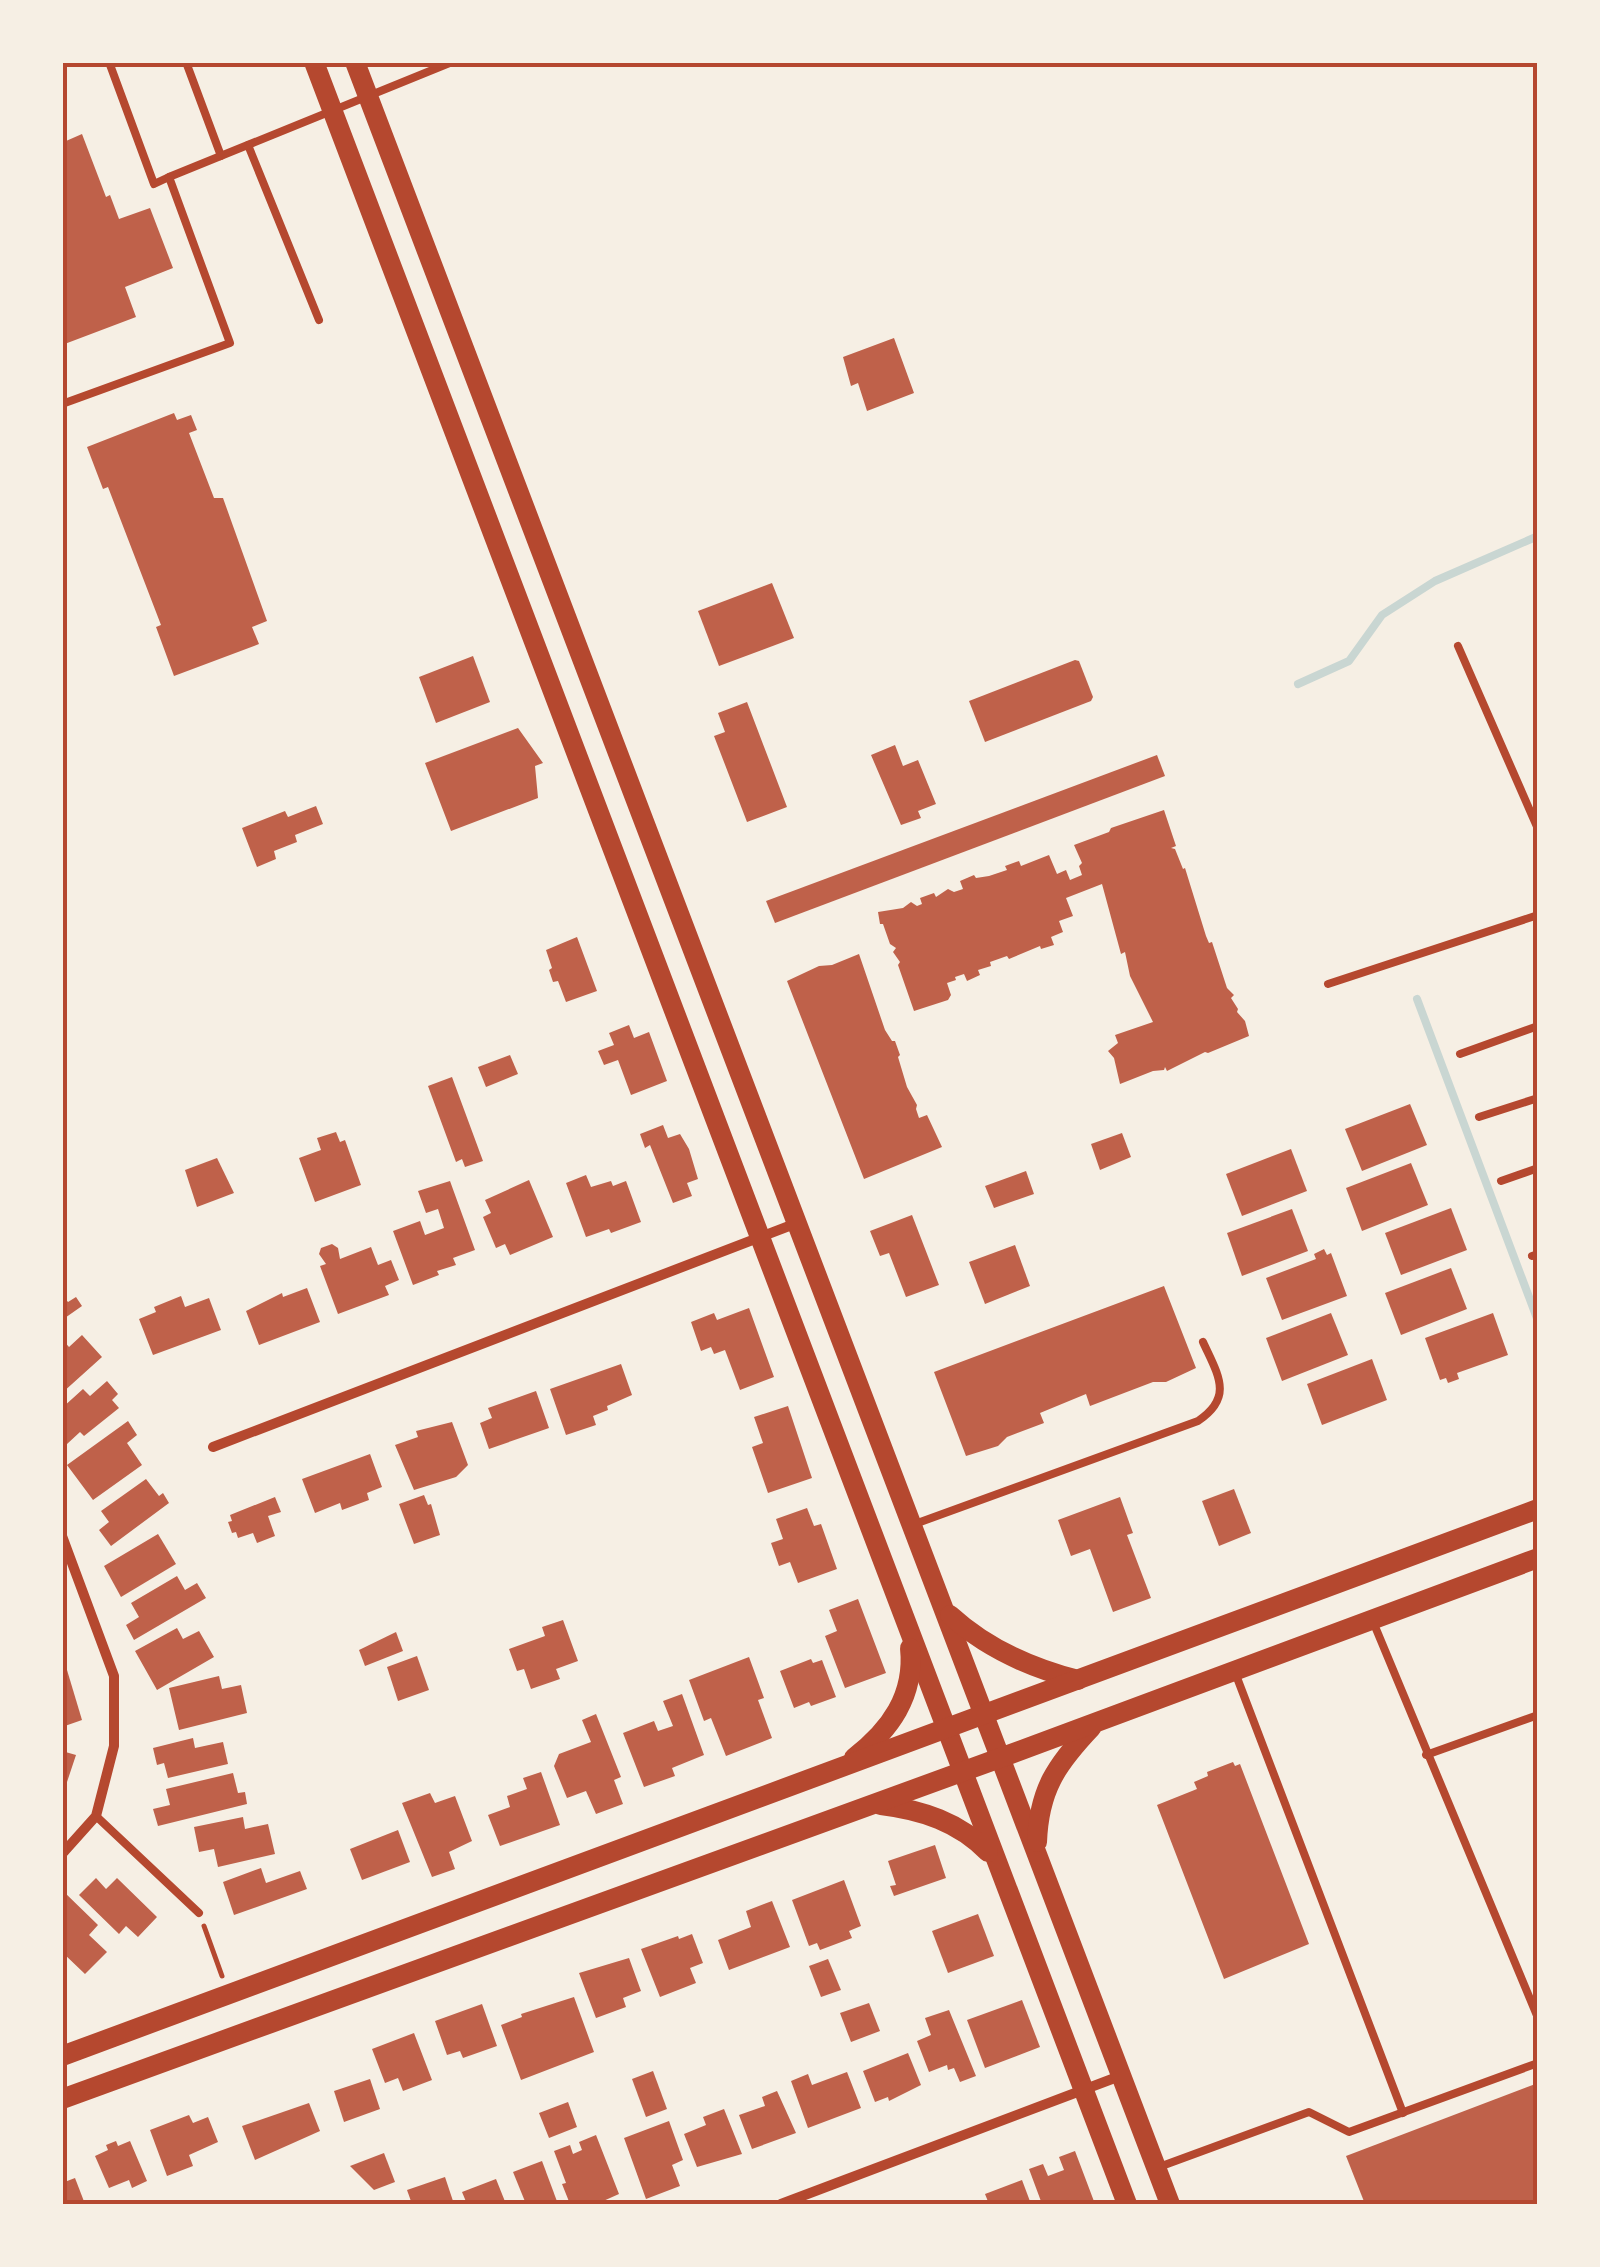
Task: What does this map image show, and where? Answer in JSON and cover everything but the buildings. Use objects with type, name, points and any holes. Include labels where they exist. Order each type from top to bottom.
[{"type":"main road","points":[[314,62],[1127,2204]]},
{"type":"main road","points":[[355,62],[1170,2204]]},
{"type":"main road","points":[[62,2056],[1538,1509]]},
{"type":"main road","points":[[62,2099],[963,1772],[1538,1558]]},
{"type":"main road","points":[[944,1610],[971,1634],[1019,1660],[1045,1672],[1080,1680]]},
{"type":"main road","points":[[840,1769],[876,1741],[892,1722],[906,1694],[912,1669],[908,1626]]},
{"type":"main road","points":[[1037,1854],[1038,1815],[1044,1792],[1059,1765],[1096,1722]]},
{"type":"main road","points":[[873,1804],[911,1809],[956,1826],[970,1833],[996,1861]]},
{"type":"street","points":[[213,1447],[797,1223]]},
{"type":"street","points":[[62,1536],[114,1676],[114,1746],[96,1816],[62,1854]]},
{"type":"street","points":[[781,2204],[1121,2076]]},
{"type":"lane","points":[[109,62],[154,184],[452,62]]},
{"type":"lane","points":[[186,62],[220,156]]},
{"type":"lane","points":[[248,145],[319,320]]},
{"type":"lane","points":[[62,404],[230,343],[169,177]]},
{"type":"lane","points":[[1458,646],[1538,829]]},
{"type":"lane","points":[[1328,984],[1538,915]]},
{"type":"lane","points":[[1460,1054],[1538,1026]]},
{"type":"lane","points":[[1480,1118],[1538,1098]]},
{"type":"lane","points":[[1500,1180],[1538,1168]]},
{"type":"lane","points":[[912,1525],[1198,1421],[1216,1409],[1221,1395],[1203,1342]]},
{"type":"lane","points":[[1372,1620],[1538,2018]]},
{"type":"lane","points":[[1234,1671],[1403,2113]]},
{"type":"lane","points":[[1426,1756],[1538,1715]]},
{"type":"lane","points":[[96,1816],[199,1913]]},
{"type":"lane","points":[[1156,2168],[1309,2112],[1350,2132],[1538,2063]]},
{"type":"waterway","points":[[1298,684],[1349,661],[1382,615],[1435,581],[1538,536]]},
{"type":"waterway","points":[[1417,999],[1538,1321]]}]
